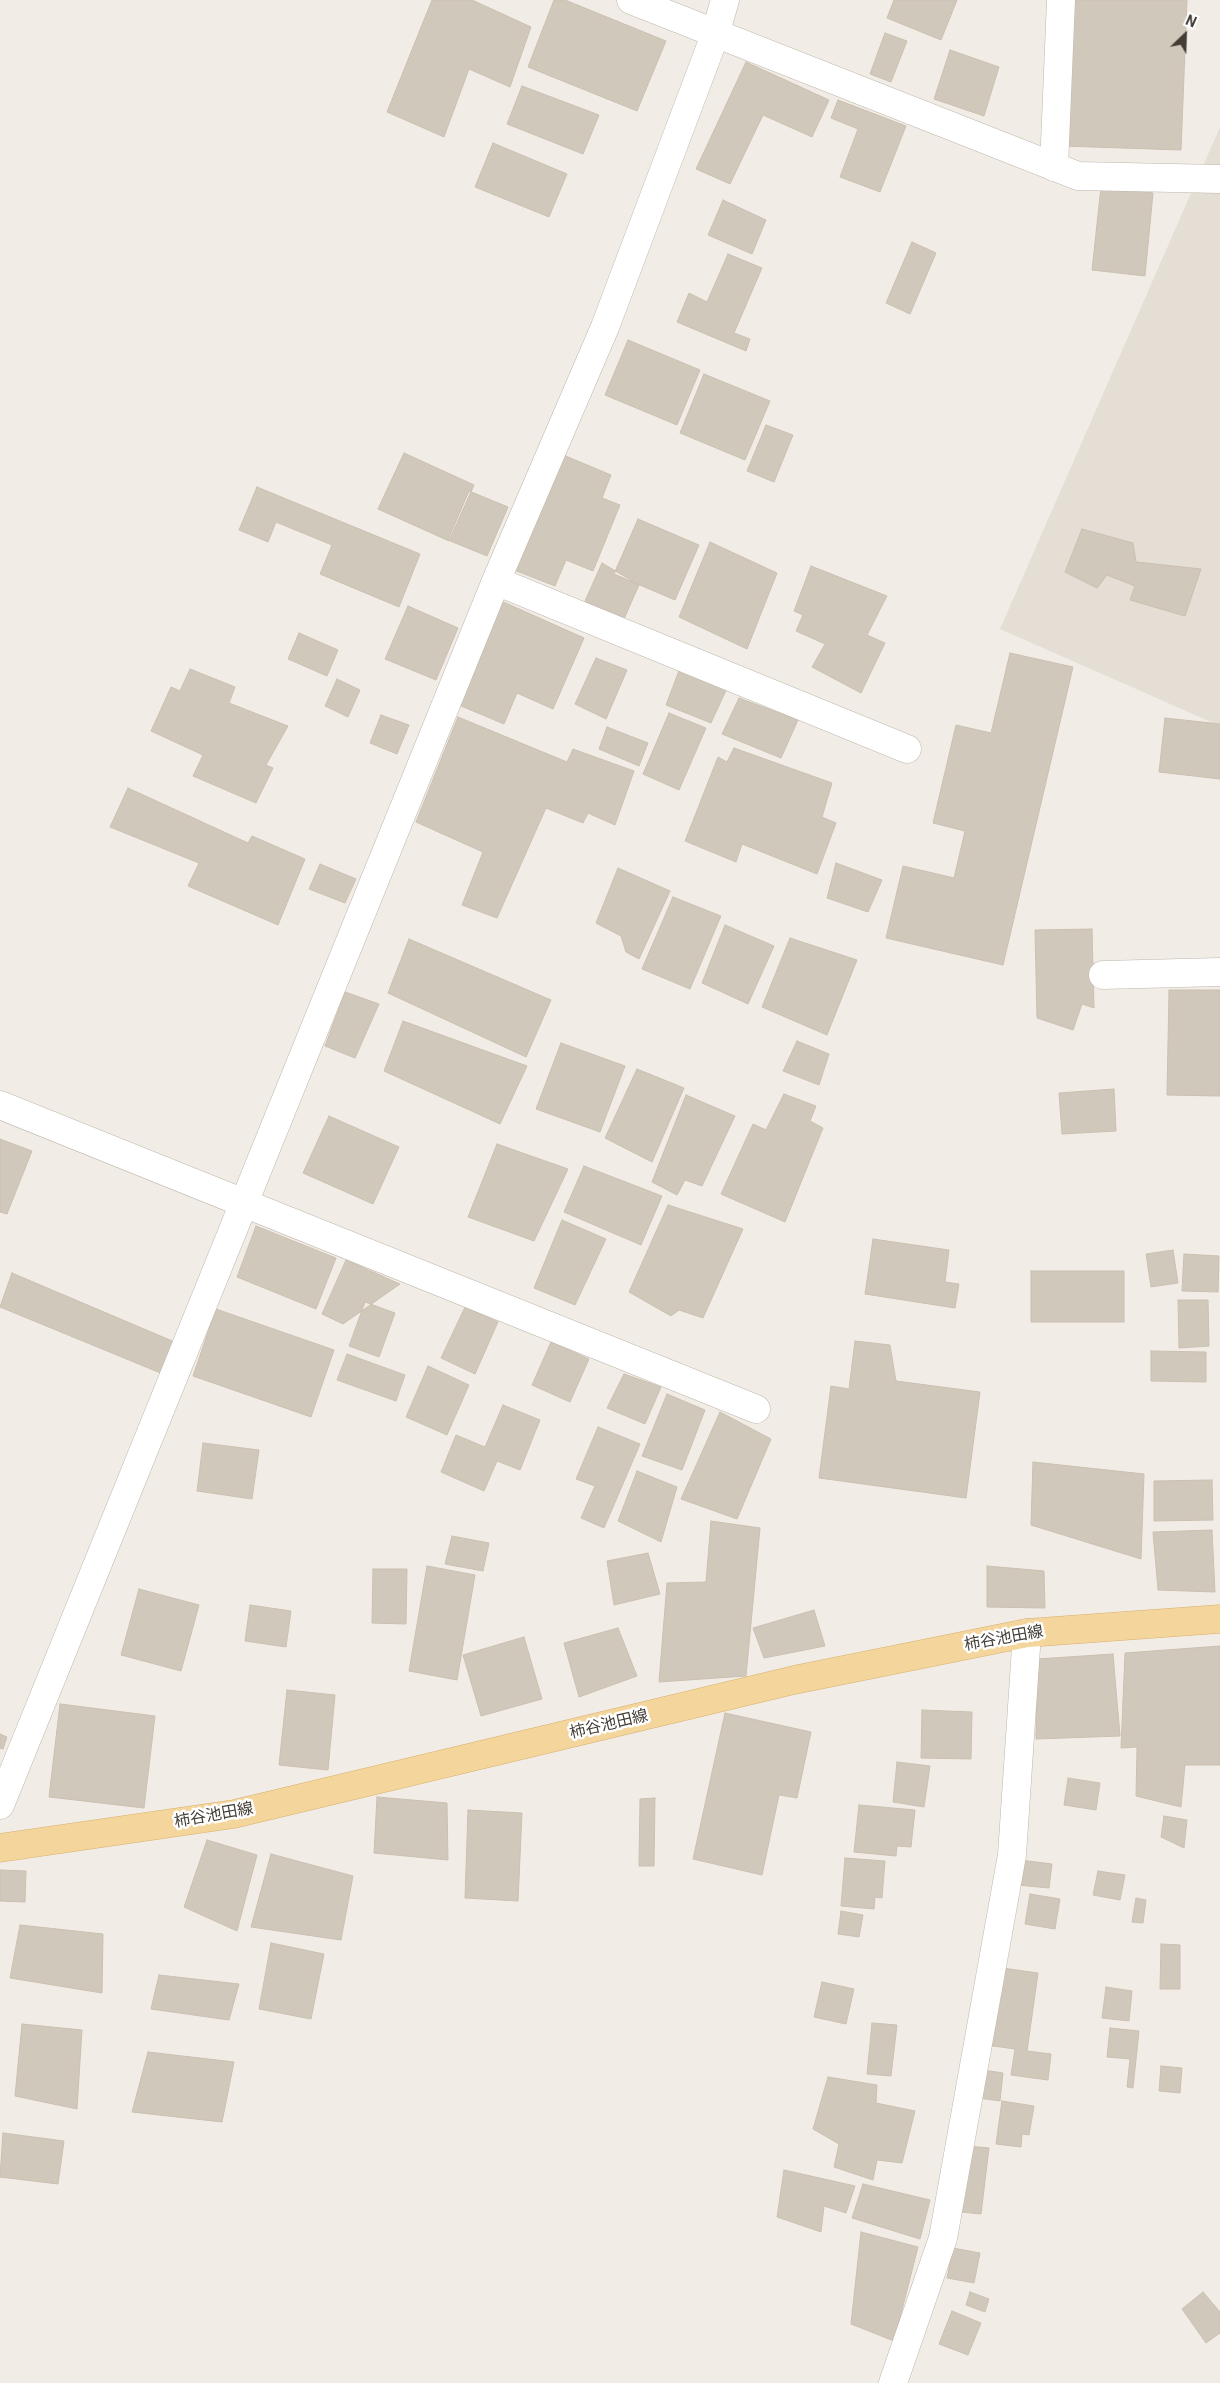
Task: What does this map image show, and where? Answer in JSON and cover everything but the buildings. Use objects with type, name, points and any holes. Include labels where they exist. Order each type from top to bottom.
[{"type":"main road","name":"柿谷池田線","points":[[0,1848],[234,1814],[794,1680],[1027,1633],[1220,1618]]},
{"type":"street","points":[[631,0],[715,35],[1078,176],[1220,179]]},
{"type":"street","points":[[0,1805],[496,581],[604,327],[715,35],[725,0]]},
{"type":"street","points":[[1054,167],[1061,0]]},
{"type":"street","points":[[496,581],[907,749]]},
{"type":"street","points":[[1103,975],[1220,972]]},
{"type":"street","points":[[0,1105],[756,1409]]},
{"type":"street","points":[[893,2383],[943,2238],[1007,1884],[1012,1855],[1027,1633]]},
{"type":"shaded area","points":[[1220,127],[1220,726],[1000,629]]}]
